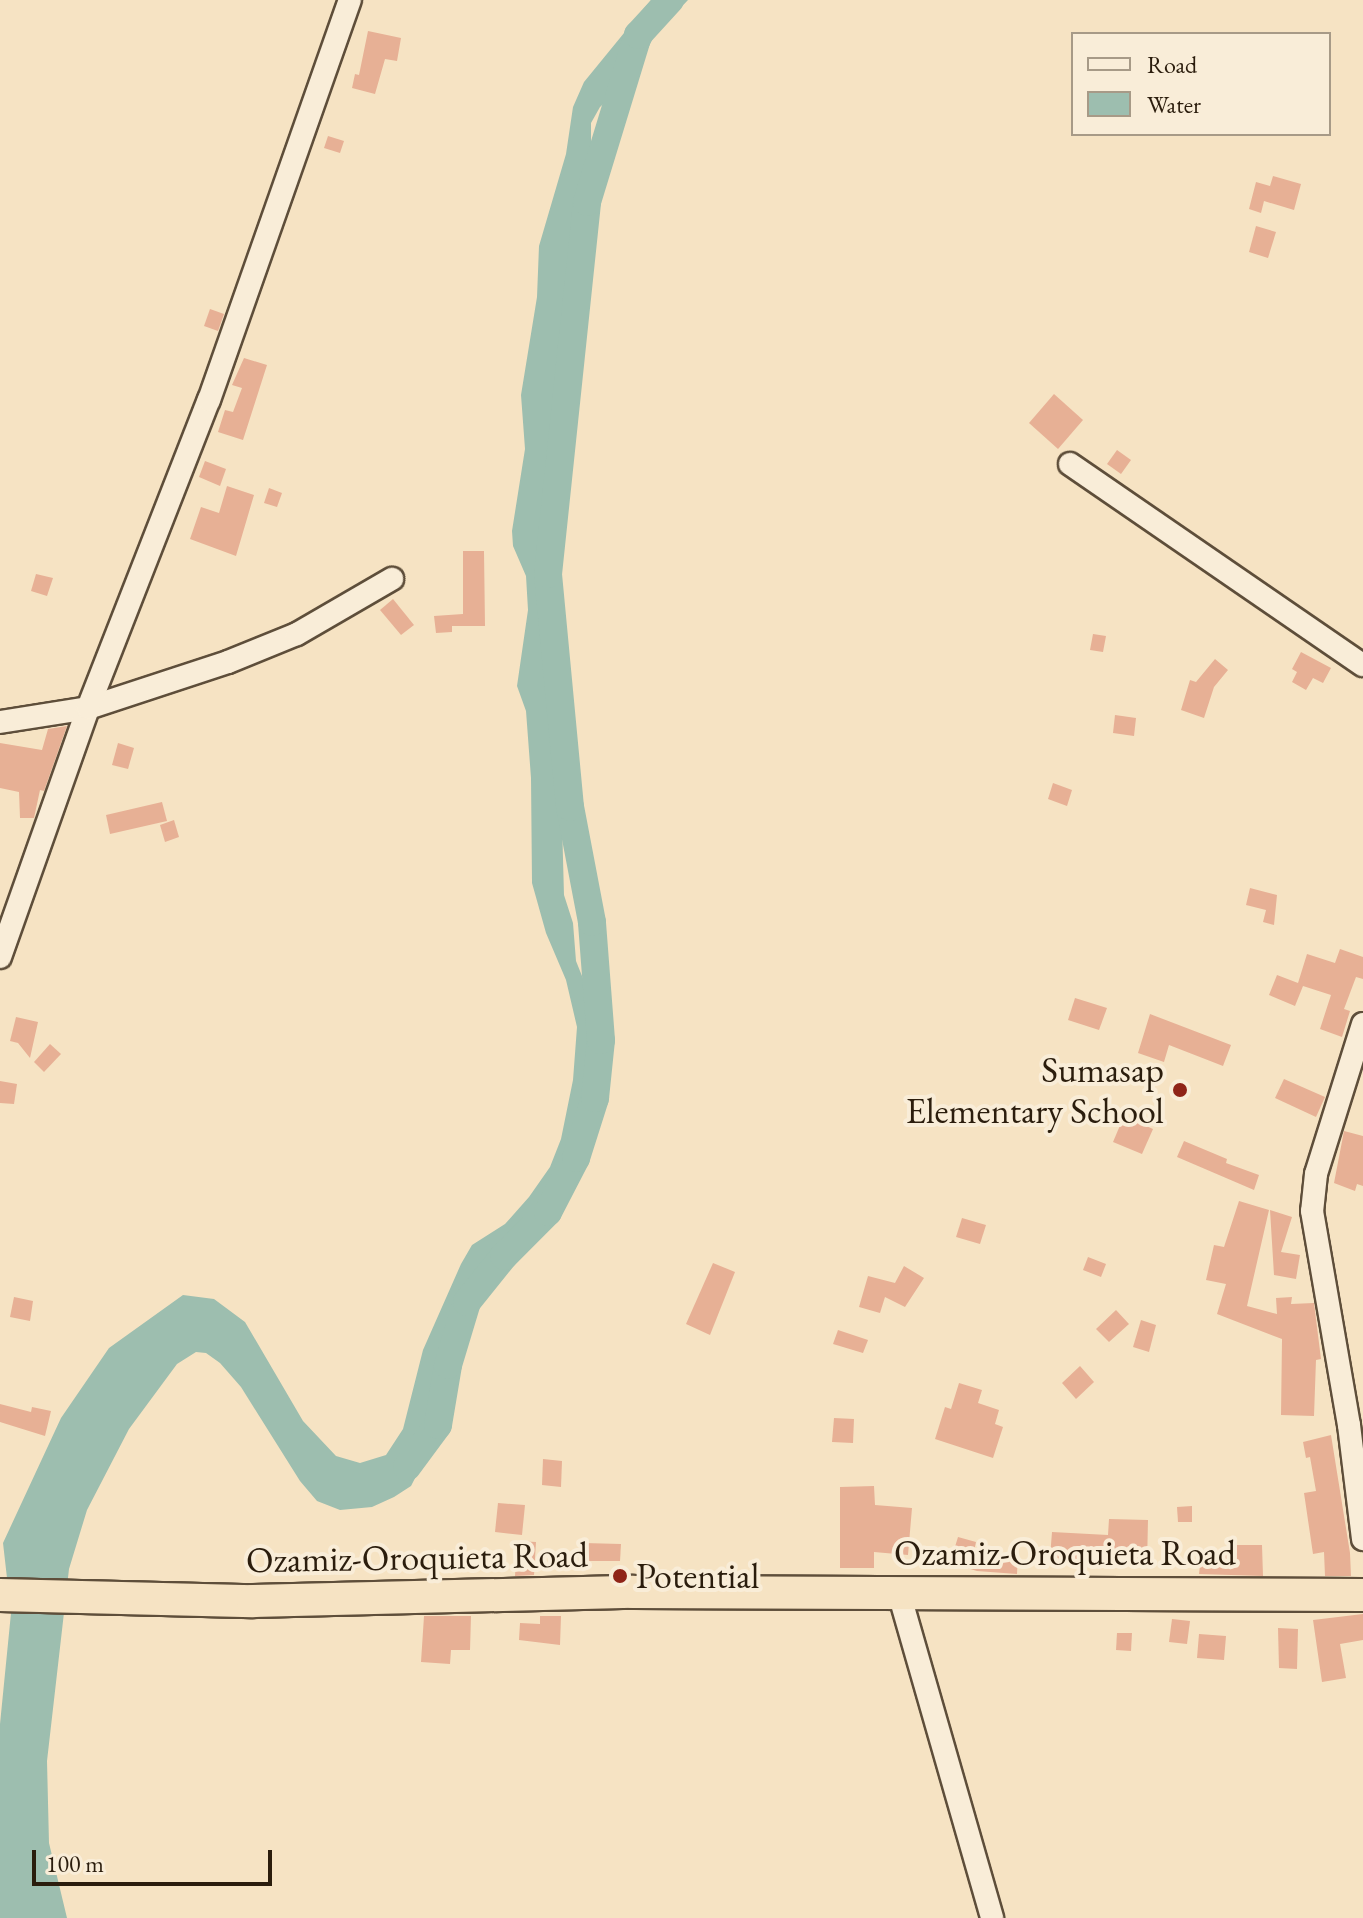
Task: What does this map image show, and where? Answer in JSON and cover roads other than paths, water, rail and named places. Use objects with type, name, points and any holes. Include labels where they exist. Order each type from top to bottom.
[{"type":"highway","name":"Ozamiz-Oroquieta Road","points":[[7,1595],[253,1601],[633,1592],[1363,1595]]},
{"type":"street","points":[[0,957],[88,708],[209,400],[350,0]]},
{"type":"street","points":[[1070,464],[1363,665]]},
{"type":"street","points":[[0,722],[88,708],[228,662],[297,634],[392,579]]},
{"type":"street","points":[[1363,1024],[1316,1174],[1312,1211],[1349,1425],[1363,1539]]},
{"type":"street","points":[[899,1593],[992,1918]]},
{"type":"water","points":[[651,0],[688,0],[654,36],[636,73],[600,107],[591,123],[591,162],[571,258],[559,350],[557,422],[547,508],[545,623],[560,748],[564,895],[573,923],[576,961],[584,981],[595,1037],[591,1086],[577,1141],[545,1203],[520,1234],[484,1266],[463,1293],[441,1374],[427,1455],[411,1486],[394,1497],[372,1507],[340,1510],[317,1501],[300,1481],[241,1387],[220,1363],[206,1353],[196,1352],[177,1364],[129,1429],[87,1510],[69,1569],[47,1761],[49,1843],[67,1918],[0,1918],[0,1724],[11,1613],[3,1543],[61,1418],[109,1348],[183,1295],[214,1299],[245,1322],[303,1421],[336,1456],[360,1463],[386,1455],[403,1429],[423,1350],[461,1264],[472,1245],[505,1224],[529,1197],[550,1167],[561,1139],[573,1080],[577,1027],[566,980],[546,933],[532,883],[531,778],[526,711],[517,686],[528,610],[526,576],[513,546],[512,531],[525,449],[521,395],[537,297],[539,246],[566,154],[573,107],[584,82]]},
{"type":"waterway","points":[[407,1467],[438,1425],[448,1365],[467,1302],[504,1256],[548,1212],[576,1158],[595,1098],[601,1040],[592,922],[570,807],[548,574],[587,202],[638,35],[670,0]]},
{"type":"place","name":"Sumasap Elementary School","points":[[1180,1090]]},
{"type":"place","name":"Potential","points":[[620,1576]]}]
